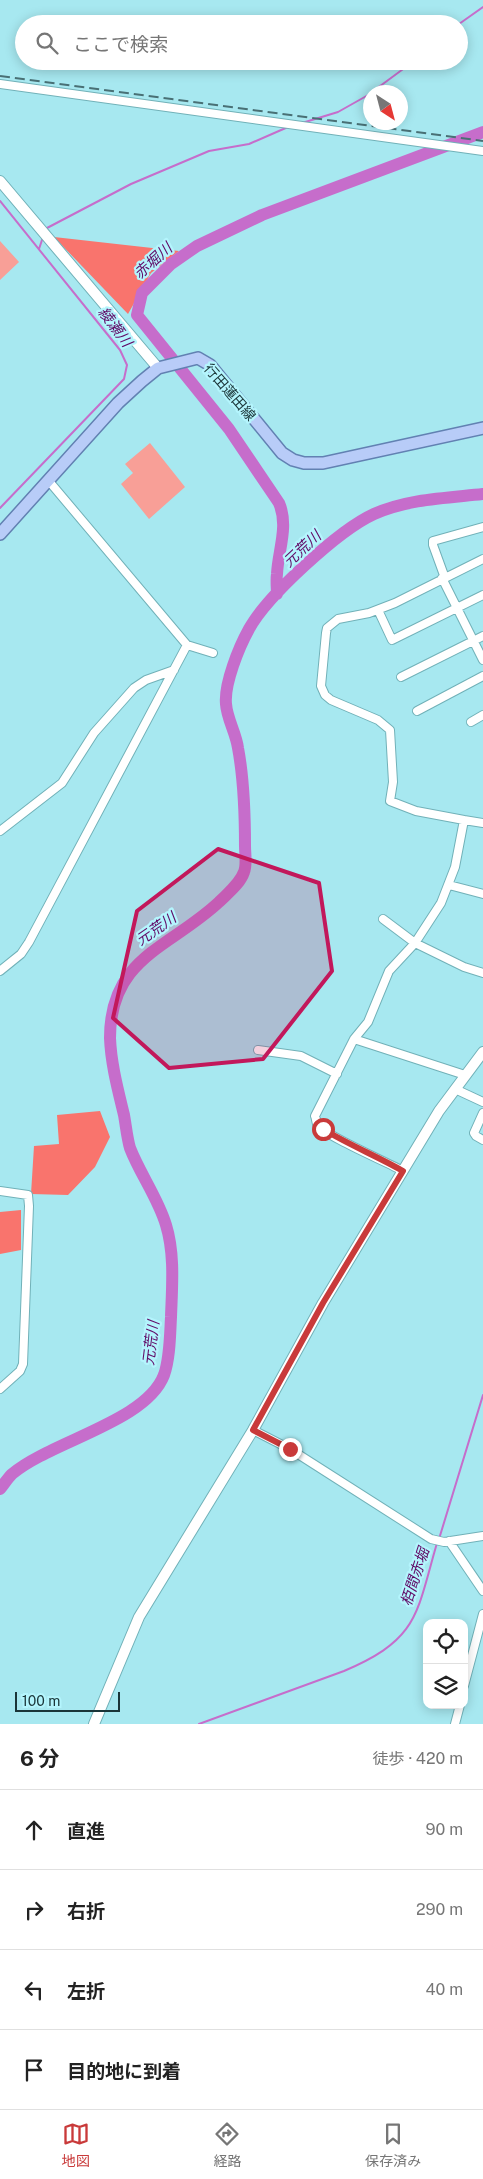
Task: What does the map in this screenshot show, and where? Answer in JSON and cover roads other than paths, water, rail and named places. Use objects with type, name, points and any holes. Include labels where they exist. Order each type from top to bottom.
[{"type":"main road","name":"行田蓮田線","points":[[0,534],[118,402],[161,367],[198,358],[210,365],[282,453],[293,460],[304,463],[323,464],[483,428]]},
{"type":"street","points":[[0,84],[483,151]]},
{"type":"street","points":[[0,181],[161,367]]},
{"type":"street","points":[[48,480],[187,645],[213,653]]},
{"type":"street","points":[[483,527],[433,541],[444,578],[483,660]]},
{"type":"street","points":[[483,559],[395,603],[378,610],[338,619],[327,628],[321,686],[323,691],[332,700],[378,720],[390,730],[393,782],[390,801],[416,811],[483,823]]},
{"type":"street","points":[[378,610],[392,640],[483,595]]},
{"type":"street","points":[[401,677],[483,636]]},
{"type":"street","points":[[0,971],[21,954],[29,942],[187,645]]},
{"type":"street","points":[[0,831],[44,799],[62,783],[94,732],[134,688],[146,680],[174,670]]},
{"type":"street","points":[[417,711],[483,676]]},
{"type":"street","points":[[471,722],[483,716]]},
{"type":"street","points":[[403,1171],[347,1144],[317,1125],[315,1116],[354,1039],[368,1022],[389,971],[415,942],[431,920],[449,885],[455,867],[464,820]]},
{"type":"street","points":[[449,885],[483,894]]},
{"type":"street","points":[[383,919],[415,942],[464,967],[483,973]]},
{"type":"street","points":[[354,1039],[465,1075]]},
{"type":"street","points":[[258,1050],[301,1056],[337,1074]]},
{"type":"street","points":[[94,1724],[139,1617],[253,1430],[323,1303],[403,1171],[454,1089],[465,1075],[478,1065],[483,1052]]},
{"type":"street","points":[[454,1089],[483,1102]]},
{"type":"street","points":[[483,1113],[474,1133],[483,1140]]},
{"type":"street","points":[[0,1191],[28,1195],[23,1364],[20,1371],[0,1389]]},
{"type":"street","points":[[253,1430],[290,1449],[431,1539],[446,1542],[483,1536]]},
{"type":"street","points":[[446,1542],[483,1591]]},
{"type":"street","points":[[468,1671],[483,1614]]},
{"type":"street","points":[[455,1724],[459,1709]]},
{"type":"waterway","points":[[468,18],[483,7]]},
{"type":"waterway","points":[[381,85],[402,70]]},
{"type":"waterway","points":[[302,123],[338,112],[363,98]]},
{"type":"waterway","points":[[46,231],[47,228],[131,184],[209,151],[249,144],[288,127]]},
{"type":"waterway","name":"赤堀川","points":[[277,594],[278,565],[283,530],[282,512],[279,503],[229,429],[137,315],[142,293],[171,264],[197,246],[262,215],[483,132]]},
{"type":"waterway","name":"綾瀬川","points":[[0,201],[120,350],[127,365],[124,379],[0,508]]},
{"type":"waterway","points":[[39,249],[43,237]]},
{"type":"waterway","name":"元荒川","points":[[0,1489],[12,1474],[29,1462],[96,1430],[138,1406],[154,1391],[164,1375],[169,1346],[172,1294],[171,1247],[163,1215],[130,1148],[115,1077],[110,1038],[113,1011],[120,989],[132,972],[146,957],[219,902],[237,884],[244,872],[246,863],[242,772],[237,742],[227,710],[226,696],[233,666],[245,637],[258,615],[287,582],[324,549],[359,522],[374,514],[400,505],[483,494]]},
{"type":"waterway","name":"栢間赤堀","points":[[439,1539],[483,1395]]},
{"type":"waterway","name":"栢間赤堀","points":[[199,1724],[344,1671],[387,1648],[411,1622],[424,1589],[437,1543]]},
{"type":"railway","points":[[0,76],[483,141]]}]
